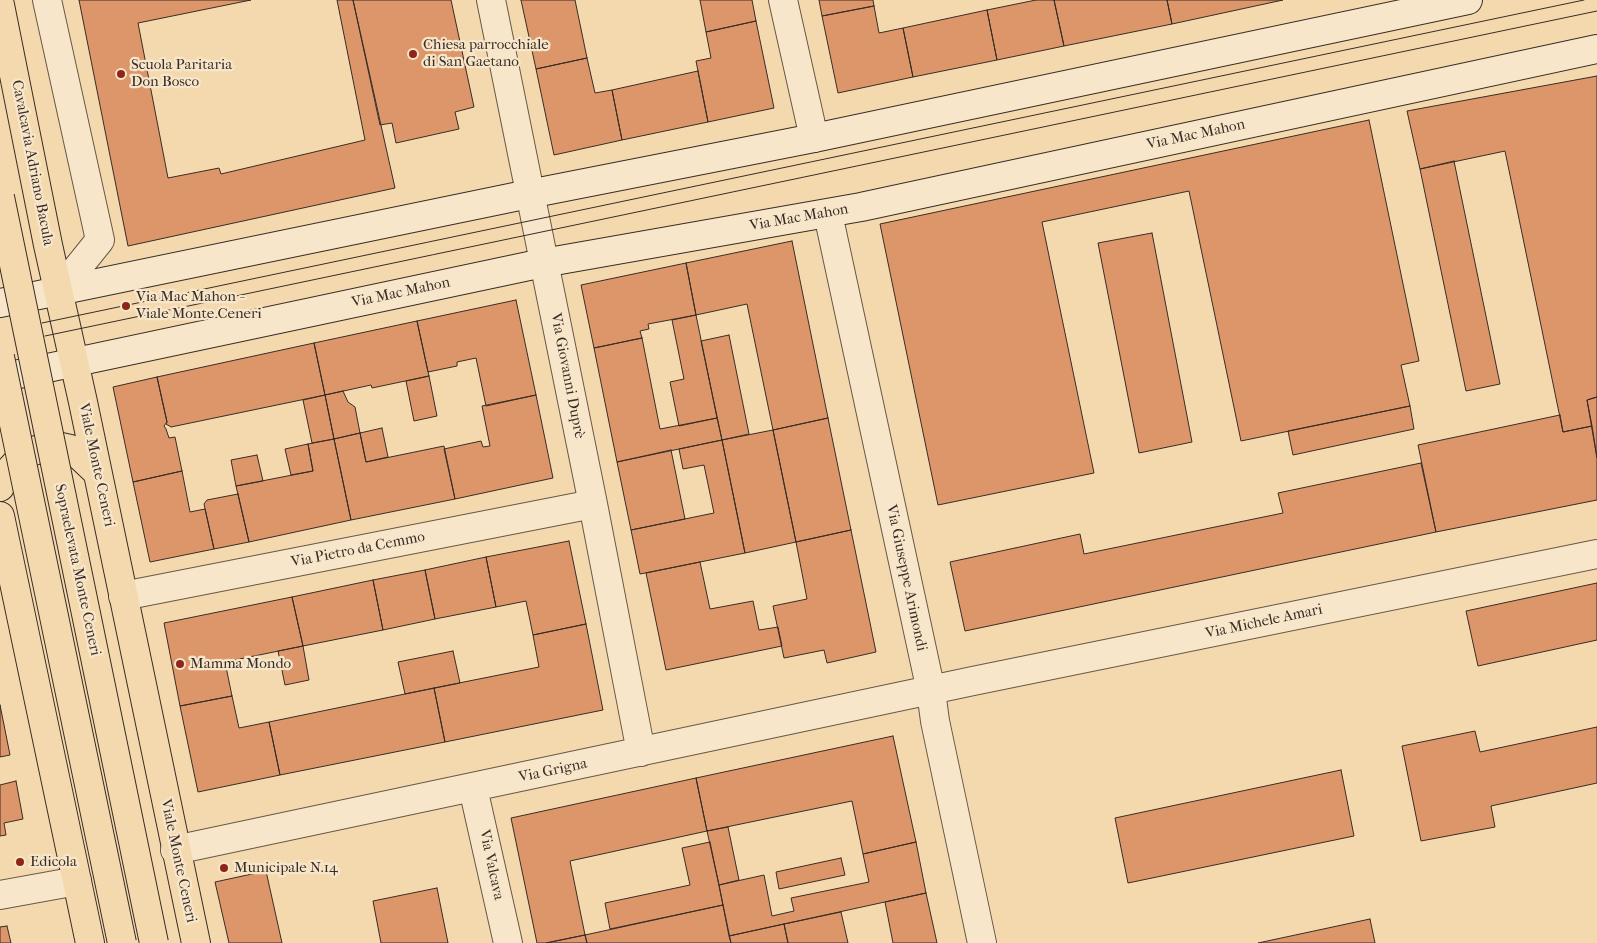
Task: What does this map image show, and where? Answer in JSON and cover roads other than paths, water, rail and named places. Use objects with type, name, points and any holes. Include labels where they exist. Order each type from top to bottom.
[{"type":"main road","name":"Cavalcavia Adriano Bacula","points":[[0,5],[59,291]]},
{"type":"main road","name":"Sopraelevata Monte Ceneri","points":[[0,198],[154,943]]},
{"type":"main road","name":"Viale Monte Ceneri","points":[[59,291],[196,943]]},
{"type":"main road","points":[[0,357],[122,943]]},
{"type":"main road","points":[[0,487],[6,474],[18,460],[47,447],[70,449],[97,472]]},
{"type":"main road","points":[[0,516],[8,596],[77,881],[90,943]]},
{"type":"street","points":[[47,0],[100,240],[59,291]]},
{"type":"street","name":"Via Giovanni Duprè","points":[[491,0],[641,752]]},
{"type":"street","points":[[783,0],[814,138]]},
{"type":"street","points":[[0,304],[529,194],[814,138],[1468,0]]},
{"type":"street","name":"Via Mac Mahon","points":[[0,378],[543,263],[828,214],[1597,49]]},
{"type":"street","name":"Via Giuseppe Arimondi","points":[[828,214],[931,691],[935,721],[982,943]]},
{"type":"street","name":"Via Pietro da Cemmo","points":[[123,596],[593,504]]},
{"type":"street","name":"Via Michele Amari","points":[[931,691],[1597,554]]},
{"type":"street","name":"Via Grigna","points":[[175,850],[931,691]]},
{"type":"street","name":"Via Valcava","points":[[473,788],[508,943]]},
{"type":"street","points":[[0,895],[77,881]]},
{"type":"tram line","points":[[42,323],[1584,0]]},
{"type":"tram line","points":[[45,336],[1597,11]]},
{"type":"place","name":"Chiesa parrocchiale di San Gaetano","points":[[413,54]]},
{"type":"place","name":"Scuola Paritaria Don Bosco","points":[[121,74]]},
{"type":"place","name":"Via Mac Mahon - Viale Monte Ceneri","points":[[126,306]]},
{"type":"place","name":"Mamma Mondo","points":[[180,664]]},
{"type":"place","name":"Edicola","points":[[20,862]]},
{"type":"place","name":"Municipale N.14","points":[[224,868]]}]
